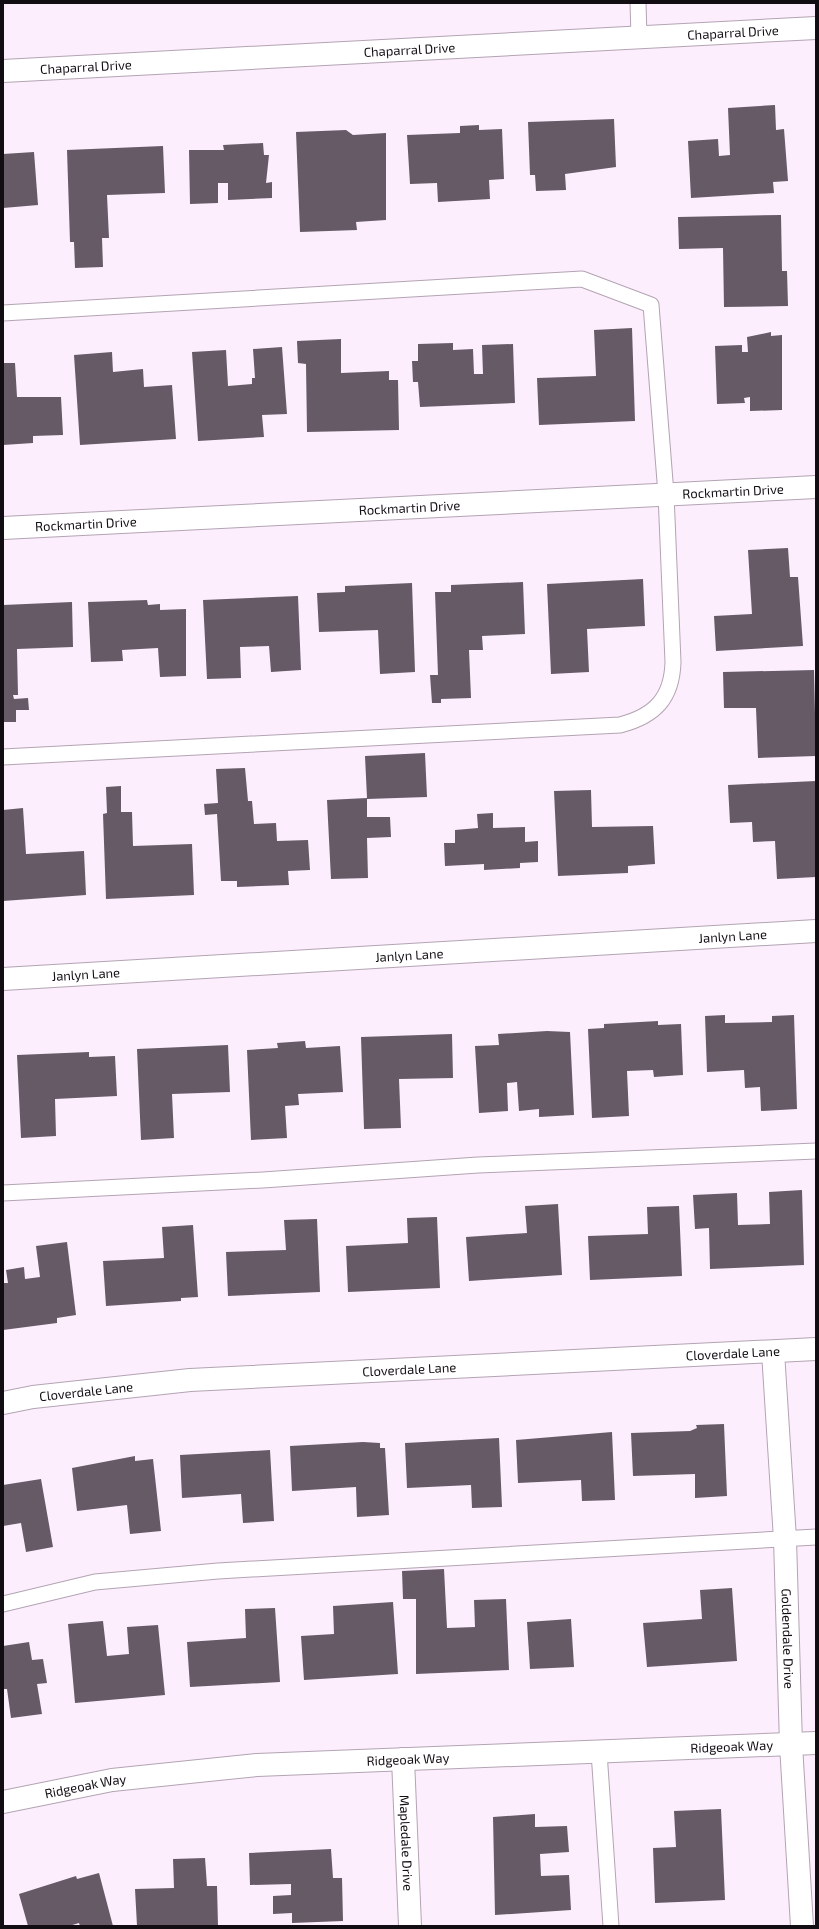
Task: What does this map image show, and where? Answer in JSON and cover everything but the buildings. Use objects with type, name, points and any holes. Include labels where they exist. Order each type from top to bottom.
[{"type":"street","name":"Chaparral Drive","points":[[3,71],[816,28]]},
{"type":"street","name":"Rockmartin Drive","points":[[3,528],[816,487]]},
{"type":"street","name":"Janlyn Lane","points":[[3,979],[816,931]]},
{"type":"street","name":"Cloverdale Lane","points":[[3,1403],[33,1397],[190,1380],[816,1349]]},
{"type":"street","name":"Goldendale Drive","points":[[773,1352],[785,1539],[791,1745],[802,1926]]},
{"type":"street","name":"Ridgeoak Way","points":[[3,1802],[112,1780],[257,1765],[816,1743]]},
{"type":"street","name":"Mapledale Drive","points":[[403,1759],[410,1926]]},
{"type":"lane","points":[[638,3],[639,37]]},
{"type":"lane","points":[[3,313],[582,279],[651,305],[666,494],[673,662],[673,680],[665,696],[652,711],[636,721],[620,725],[3,757]]},
{"type":"lane","points":[[3,1193],[263,1180],[478,1166],[816,1151]]},
{"type":"lane","points":[[3,1604],[95,1582],[218,1571],[816,1538]]},
{"type":"lane","points":[[598,1752],[611,1926]]}]
